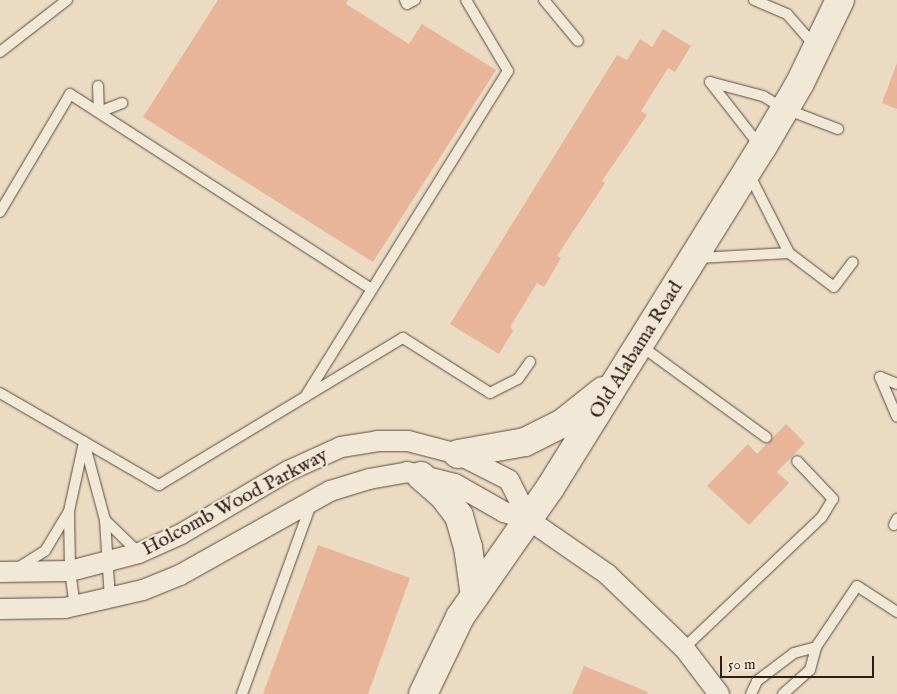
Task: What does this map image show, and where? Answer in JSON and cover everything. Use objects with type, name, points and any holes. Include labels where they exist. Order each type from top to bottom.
[{"type":"main road","name":"Old Alabama Road","points":[[423,694],[460,617],[530,520],[762,148],[818,48],[840,0]]},
{"type":"main road","points":[[458,454],[525,442],[563,423],[619,378]]},
{"type":"main road","points":[[421,476],[444,496],[459,516],[468,548],[475,596]]},
{"type":"street","name":"Holcomb Wood Parkway","points":[[6,572],[70,571],[139,553],[181,534],[288,471],[341,447],[377,441],[408,441],[458,454],[509,480],[530,520]]},
{"type":"street","name":"Holcomb Wood Parkway","points":[[0,609],[75,606],[110,600],[180,575],[330,491],[369,479],[407,472],[455,484],[504,512],[530,520],[608,574],[647,609],[684,648],[719,694]]},
{"type":"lane","points":[[0,52],[67,0]]},
{"type":"lane","points":[[405,0],[407,4],[415,0]]},
{"type":"lane","points":[[303,400],[508,71],[466,0]]},
{"type":"lane","points":[[544,0],[578,41]]},
{"type":"lane","points":[[754,0],[787,14],[818,48]]},
{"type":"lane","points":[[762,148],[710,82],[763,96],[784,108],[838,129]]},
{"type":"lane","points":[[98,86],[99,112]]},
{"type":"lane","points":[[0,212],[70,94],[372,289]]},
{"type":"lane","points":[[99,112],[122,103]]},
{"type":"lane","points":[[747,171],[789,253],[834,287],[853,262]]},
{"type":"lane","points":[[692,259],[789,253]]},
{"type":"lane","points":[[0,393],[159,484],[303,400],[403,338],[490,393],[518,378],[530,362]]},
{"type":"lane","points":[[639,345],[766,437]]},
{"type":"lane","points":[[897,384],[880,377],[897,417]]},
{"type":"lane","points":[[75,606],[70,571],[68,511],[84,442]]},
{"type":"lane","points":[[84,442],[105,520],[106,563],[110,600]]},
{"type":"lane","points":[[684,648],[822,517],[832,499],[797,461]]},
{"type":"lane","points":[[242,694],[312,501]]},
{"type":"lane","points":[[6,572],[45,551],[68,511]]},
{"type":"lane","points":[[105,520],[139,553]]},
{"type":"lane","points":[[783,694],[810,670],[816,647],[857,586],[897,612]]},
{"type":"lane","points":[[751,694],[757,681],[794,652],[816,647]]},
{"type":"building","points":[[218,0],[348,0],[346,4],[409,44],[422,24],[496,70],[373,262],[143,117]]},
{"type":"building","points":[[663,29],[691,46],[675,72],[668,68],[641,111],[647,115],[602,181],[605,183],[557,256],[561,258],[544,287],[537,283],[510,327],[513,331],[499,354],[450,324],[617,55],[627,60],[640,39],[652,47]]},
{"type":"building","points":[[897,63],[897,109],[882,103]]},
{"type":"building","points":[[786,424],[805,443],[777,472],[789,483],[749,525],[707,486],[748,444],[757,454]]},
{"type":"building","points":[[318,545],[410,578],[368,694],[263,694]]},
{"type":"building","points":[[584,666],[648,692],[647,694],[572,694]]}]
